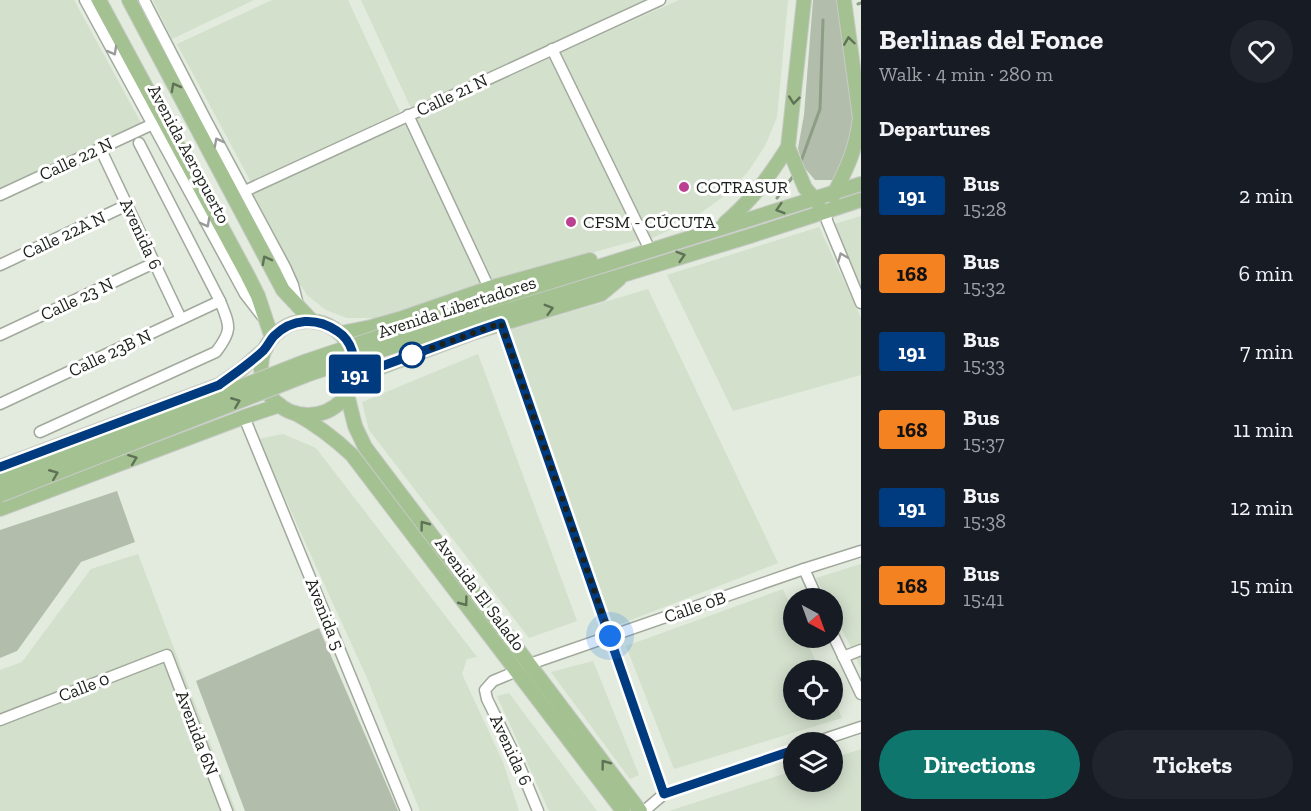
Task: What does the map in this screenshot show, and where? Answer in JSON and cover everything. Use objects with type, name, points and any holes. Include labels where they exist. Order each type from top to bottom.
[{"type":"main road","name":"Avenida Aeropuerto","points":[[99,0],[258,296],[267,322],[269,343]]},
{"type":"main road","name":"Avenida Aeropuerto","points":[[129,0],[282,290],[312,321]]},
{"type":"main road","points":[[804,0],[790,153],[809,193],[826,211]]},
{"type":"main road","points":[[826,211],[850,161],[858,138],[860,119],[843,0]]},
{"type":"main road","points":[[718,228],[739,211],[790,153]]},
{"type":"main road","points":[[341,333],[422,312],[489,288],[592,259],[625,258],[718,228],[809,193],[835,192],[861,184]]},
{"type":"main road","points":[[355,376],[501,323],[600,294],[625,273],[861,200]]},
{"type":"main road","name":"Avenida Libertadores","points":[[0,495],[423,329],[625,258]]},
{"type":"main road","name":"Avenida Libertadores","points":[[0,481],[304,362],[625,273]]},
{"type":"main road","points":[[0,467],[219,385],[243,369],[280,330],[301,321],[328,324],[341,333],[350,346],[355,361],[355,376],[347,394],[337,405],[324,412],[309,415],[295,413],[280,405],[269,394],[263,379],[262,364],[269,343]]},
{"type":"main road","name":"Avenida El Salado","points":[[347,394],[355,426],[365,447],[642,811]]},
{"type":"main road","points":[[0,509],[280,405]]},
{"type":"main road","name":"Avenida El Salado","points":[[295,413],[319,426],[352,455],[623,811]]},
{"type":"street","name":"Avenida Aeropuerto","points":[[85,0],[245,294],[267,322]]},
{"type":"street","name":"Avenida Aeropuerto","points":[[144,0],[285,267],[293,285],[298,308]]},
{"type":"street","name":"Calle 21 N","points":[[245,191],[660,0]]},
{"type":"street","points":[[552,49],[650,250]]},
{"type":"street","points":[[408,116],[489,288]]},
{"type":"street","name":"Calle 22 N","points":[[0,195],[153,124]]},
{"type":"street","points":[[40,432],[216,351],[227,337],[229,322],[220,301],[139,142]]},
{"type":"street","name":"Avenida 6","points":[[100,148],[181,319]]},
{"type":"street","name":"Calle 22A N","points":[[0,265],[128,206]]},
{"type":"street","points":[[826,211],[827,221],[861,303]]},
{"type":"street","name":"Calle 23 N","points":[[0,335],[154,263]]},
{"type":"street","name":"Calle 23B N","points":[[0,404],[220,301]]},
{"type":"street","points":[[501,323],[664,794]]},
{"type":"street","name":"Avenida 5","points":[[244,417],[406,811]]},
{"type":"street","name":"Calle 0B","points":[[530,664],[861,551]]},
{"type":"street","points":[[804,569],[813,588]]},
{"type":"street","points":[[839,648],[861,694]]},
{"type":"street","points":[[843,657],[861,650]]},
{"type":"street","name":"Calle 0","points":[[0,720],[167,655]]},
{"type":"street","name":"Avenida 6N","points":[[167,655],[227,811]]},
{"type":"street","name":"Avenida 6","points":[[517,671],[493,681],[485,690],[538,811]]},
{"type":"street","points":[[843,733],[861,727]]},
{"type":"street","points":[[642,811],[664,794],[783,754]]},
{"type":"shaded area","points":[[0,0],[74,0],[141,123],[0,188]]},
{"type":"shaded area","points":[[153,0],[254,0],[172,39]]},
{"type":"shaded area","points":[[272,0],[348,0],[400,112],[251,182],[177,44]]},
{"type":"shaded area","points":[[361,0],[645,0],[411,108]]},
{"type":"shaded area","points":[[679,0],[788,0],[777,117],[765,146],[747,173],[723,197],[691,220],[650,239],[560,53]]},
{"type":"shaded area","points":[[813,0],[837,0],[841,6],[856,108],[847,156],[833,180],[815,180],[803,166],[798,148],[804,115]]},
{"type":"shaded area","points":[[550,58],[638,240],[493,280],[416,119]]},
{"type":"shaded area","points":[[405,125],[481,285],[375,318],[347,318],[326,310],[307,295],[291,271],[252,193]]},
{"type":"shaded area","points":[[861,216],[861,288],[834,224]]},
{"type":"shaded area","points":[[819,227],[861,318],[861,375],[733,411],[667,275]]},
{"type":"shaded area","points":[[648,289],[778,563],[610,628],[507,331]]},
{"type":"shaded area","points":[[478,354],[577,621],[529,638],[369,430],[362,402]]},
{"type":"shaded area","points":[[283,434],[316,448],[477,657],[467,659],[462,674],[503,762],[519,811],[420,811],[367,678],[258,439]]},
{"type":"shaded area","points":[[117,491],[135,542],[81,562],[17,651],[0,658],[0,530]]},
{"type":"shaded area","points":[[138,554],[236,811],[0,811],[0,670],[22,662],[91,569]]},
{"type":"shaded area","points":[[861,564],[861,668],[843,631],[843,588],[821,588],[816,578]]},
{"type":"shaded area","points":[[783,589],[783,648],[810,648],[815,660],[783,660],[783,720],[835,720],[796,732],[783,732],[783,736],[674,769],[626,646]]},
{"type":"shaded area","points":[[319,628],[398,811],[245,811],[196,681]]},
{"type":"shaded area","points":[[593,661],[639,775],[630,779],[551,672]]},
{"type":"shaded area","points":[[509,693],[597,811],[549,811],[497,696]]},
{"type":"shaded area","points":[[861,749],[861,811],[669,811],[783,774],[783,792],[843,792],[843,755]]},
{"type":"waterway","points":[[800,164],[820,109],[823,20]]},
{"type":"waterway","points":[[777,198],[794,175]]},
{"type":"bus line","name":"191","points":[[0,467],[219,385],[243,369],[266,348],[280,330],[301,321],[328,324],[341,333],[350,346],[355,361],[355,376],[501,323],[664,794],[783,754]]},
{"type":"place","name":"COTRASUR","points":[[684,187]]},
{"type":"place","name":"CFSM - CÚCUTA","points":[[571,222]]},
{"type":"route","points":[[412,355],[501,323],[610,636]]}]
